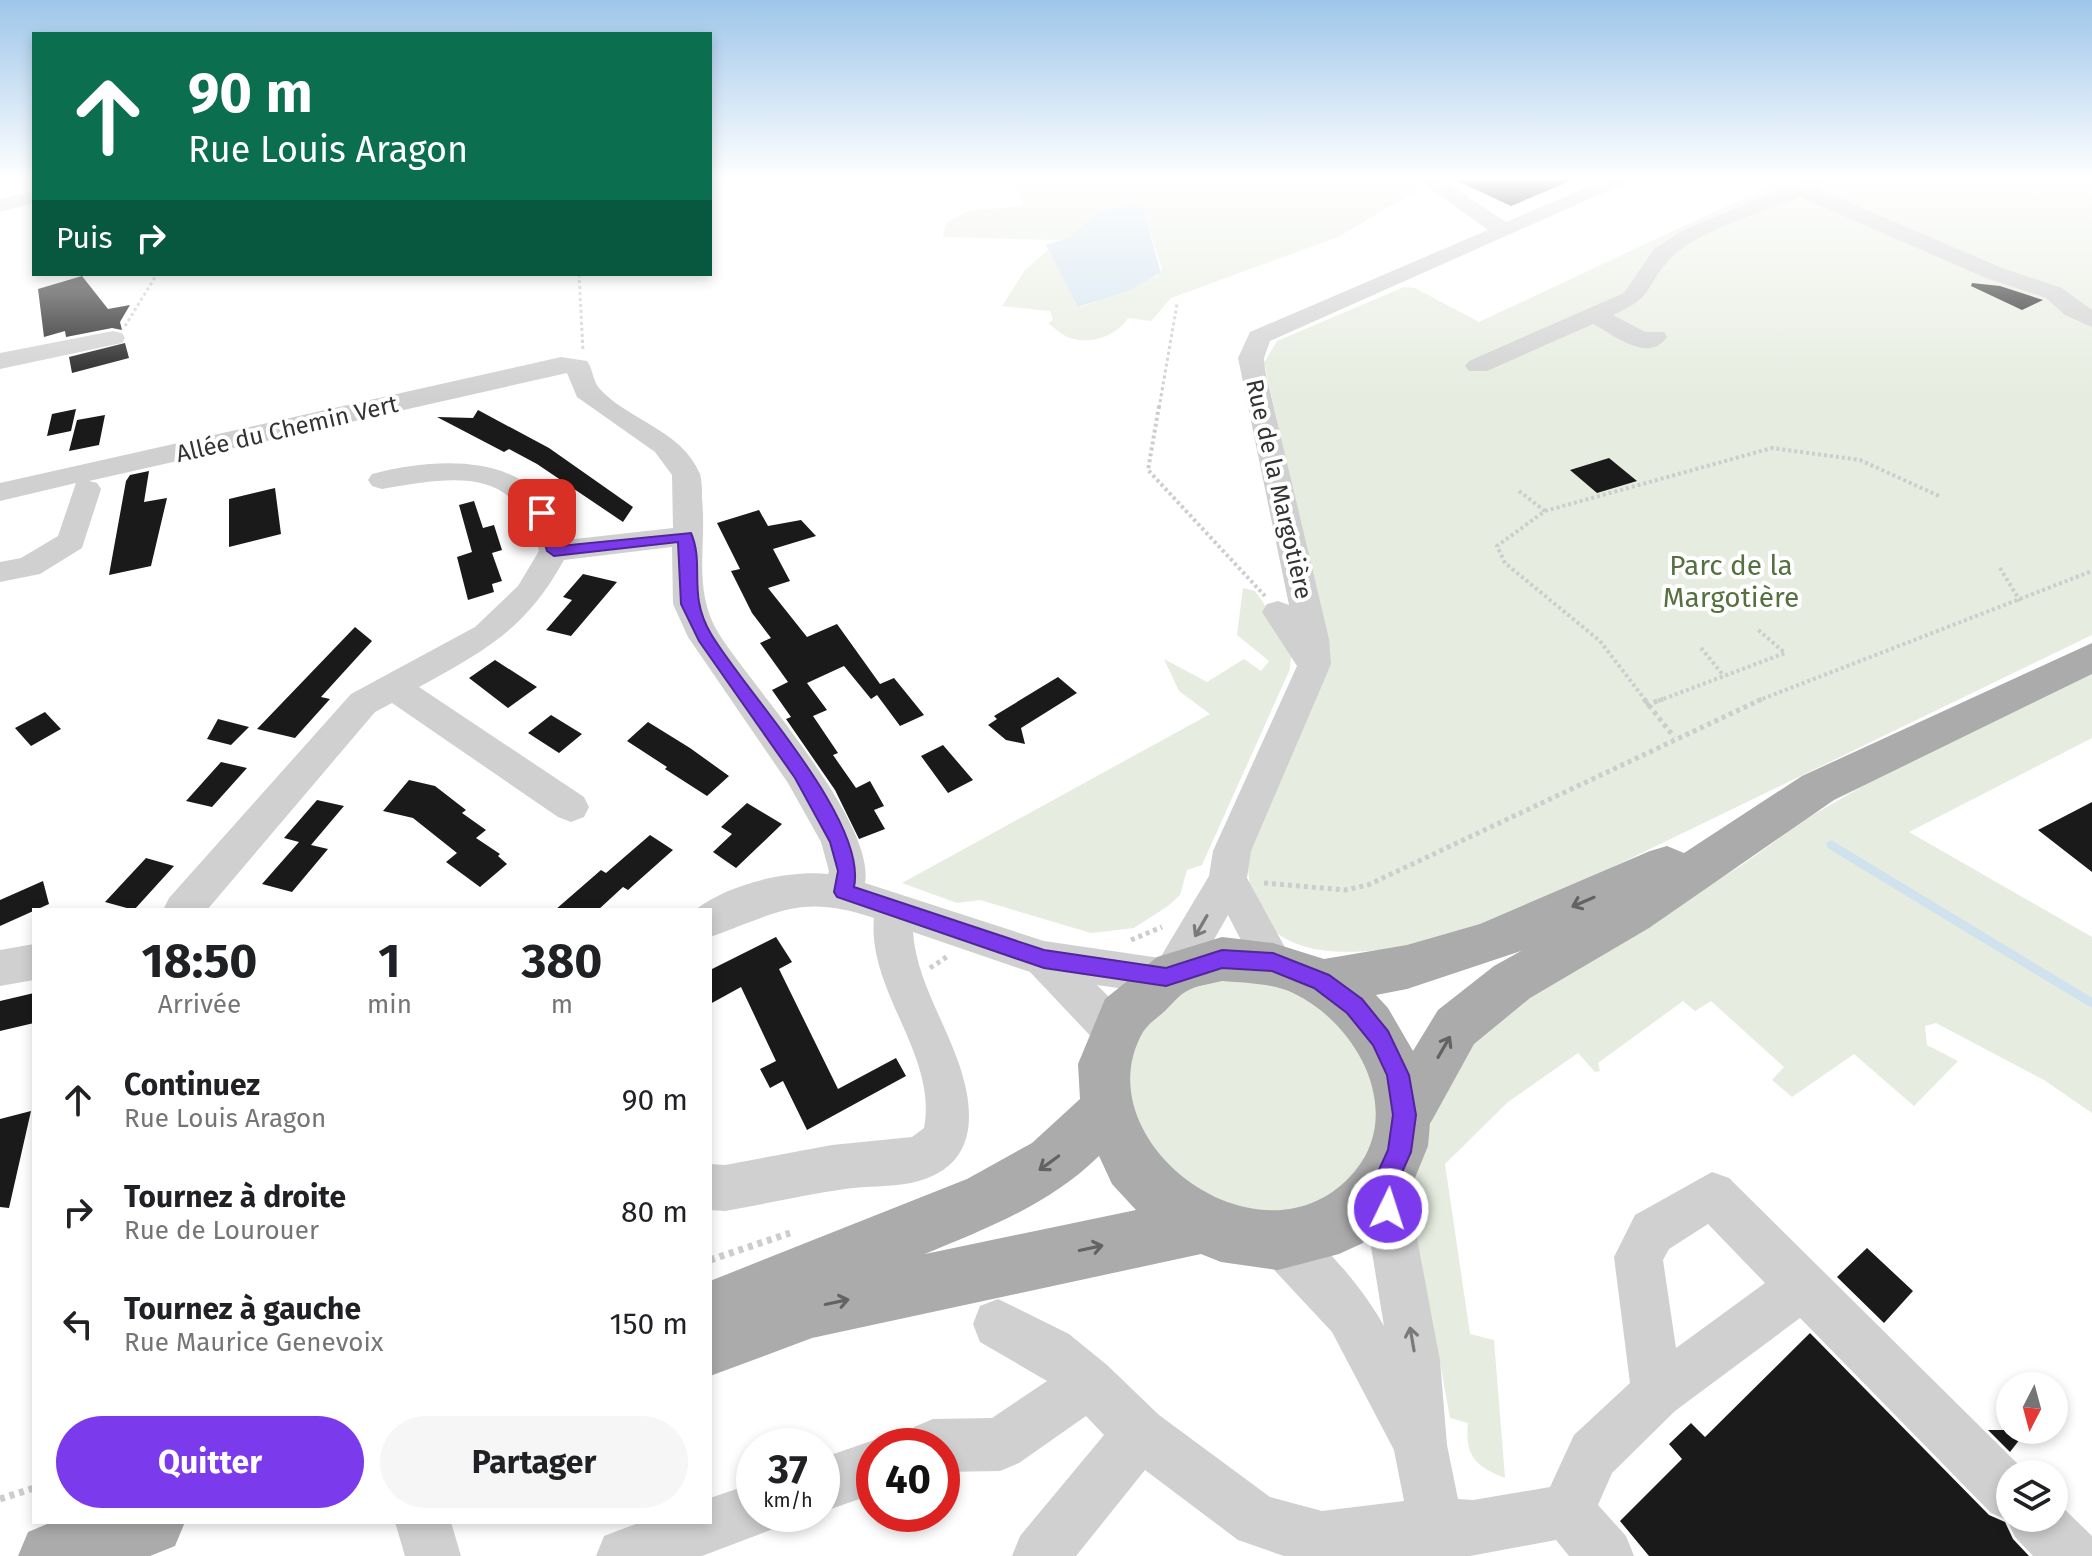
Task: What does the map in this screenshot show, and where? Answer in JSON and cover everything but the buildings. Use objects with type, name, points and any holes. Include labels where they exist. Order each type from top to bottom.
[{"type":"main road","points":[[1405,1115],[1456,1027],[1512,982],[1632,913],[1757,826],[1818,788],[2092,657]]},
{"type":"main road","points":[[1321,982],[1407,967],[1488,943],[1757,826]]},
{"type":"main road","points":[[1170,957],[1273,962],[1321,982],[1354,1006],[1381,1038],[1398,1075],[1405,1115],[1400,1152],[1384,1185],[1340,1224],[1280,1241],[1240,1238],[1201,1225],[1167,1205],[1139,1177],[1119,1145],[1107,1111],[1105,1070],[1115,1032],[1170,957]]},
{"type":"main road","points":[[712,1310],[985,1201],[1052,1163],[1107,1111]]},
{"type":"main road","points":[[712,1344],[812,1308],[1201,1225]]},
{"type":"main road","points":[[52,1556],[145,1524]]},
{"type":"street","name":"Rue de la Margotière","points":[[1170,957],[1228,879],[1232,851],[1314,664],[1313,639],[1252,370],[1254,346],[1259,337],[1283,324],[1452,252]]},
{"type":"street","points":[[1478,366],[1602,304],[1632,298],[1666,252]]},
{"type":"street","points":[[1945,252],[1994,273],[2054,293],[2073,310],[2092,320]]},
{"type":"street","points":[[1602,304],[1645,342],[1655,337]]},
{"type":"street","points":[[0,361],[113,338]]},
{"type":"street","points":[[574,365],[584,376],[586,391],[677,458],[686,475],[689,604],[704,637],[801,773],[839,841],[848,871],[844,892]]},
{"type":"street","name":"Allée du Chemin Vert","points":[[0,492],[574,365]]},
{"type":"street","points":[[185,908],[363,703],[486,635],[530,593],[554,551],[542,513],[529,497],[507,483],[472,474],[436,471],[382,480]]},
{"type":"street","points":[[0,572],[29,567],[71,541],[87,489]]},
{"type":"street","points":[[554,551],[686,536]]},
{"type":"street","points":[[1278,612],[1314,664]]},
{"type":"street","points":[[392,686],[571,807]]},
{"type":"street","points":[[1228,879],[1273,962]]},
{"type":"street","points":[[712,919],[751,901],[806,888],[844,892],[1044,959],[1170,957]]},
{"type":"street","points":[[712,1187],[725,1188],[845,1166],[912,1158],[933,1152],[941,1141],[948,1102],[946,1085],[901,972],[891,926],[895,909]]},
{"type":"street","points":[[1044,959],[1115,1032]]},
{"type":"street","points":[[0,968],[32,962]]},
{"type":"street","points":[[1384,1185],[1415,1360],[1420,1445],[1438,1540]]},
{"type":"street","points":[[1657,1393],[1638,1257],[1652,1232],[1712,1195],[1996,1480]]},
{"type":"street","points":[[1280,1241],[1350,1314],[1420,1445]]},
{"type":"street","points":[[1567,1511],[1593,1454],[1657,1393],[1802,1286]]},
{"type":"street","points":[[998,1324],[1051,1352],[1089,1383],[1140,1434],[1257,1521],[1322,1539],[1438,1540],[1473,1528],[1567,1511]]},
{"type":"street","points":[[960,1445],[1000,1444],[1089,1383]]},
{"type":"street","points":[[1040,1556],[1140,1434]]},
{"type":"street","points":[[1567,1511],[1606,1556]]},
{"type":"street","points":[[624,1556],[736,1516]]},
{"type":"street","points":[[424,1524],[433,1556]]},
{"type":"street","points":[[2048,1532],[2072,1556]]},
{"type":"path","points":[[113,338],[156,276]]},
{"type":"path","points":[[574,365],[581,361],[583,348],[579,276]]},
{"type":"path","points":[[1177,304],[1148,470],[1278,612]]},
{"type":"path","points":[[1674,737],[1646,705],[1600,641],[1505,563],[1497,546],[1545,511],[1772,448],[1860,460],[1939,496]]},
{"type":"path","points":[[1519,491],[1545,511]]},
{"type":"path","points":[[2000,568],[2020,601]]},
{"type":"path","points":[[1228,879],[1345,890],[1368,885],[1746,705],[2092,571]]},
{"type":"path","points":[[1646,705],[1785,653],[1756,628]]},
{"type":"path","points":[[1701,648],[1724,676]]},
{"type":"path","points":[[1118,943],[1147,936],[1170,957]]},
{"type":"path","points":[[0,1499],[32,1489]]},
{"type":"green space","points":[[1046,252],[1081,307],[1158,276],[1162,269],[1157,252],[1298,252],[1171,298],[1151,321],[1128,318],[1117,330],[1094,339],[1067,337],[1048,323],[1053,320],[1050,311],[1002,306],[1025,270]]},
{"type":"green space","name":"Parc de la Margotière","points":[[1629,252],[2092,252],[2092,635],[1487,928],[1368,951],[1329,951],[1294,943],[1267,924],[1251,891],[1249,842],[1327,671],[1314,581],[1264,363],[1277,341],[1404,287],[1415,288],[1479,322]]},
{"type":"green space","points":[[1243,588],[1255,591],[1292,643],[1290,669],[1202,865],[1187,870],[1180,895],[1168,906],[1134,928],[1091,933],[980,900],[957,903],[902,883],[1210,714],[1179,691],[1164,659],[1207,682],[1244,659],[1261,671],[1269,661],[1237,635]]},
{"type":"green space","points":[[2092,672],[2092,738],[1909,832],[2092,937],[2092,1113],[2044,1080],[1936,1023],[1925,1026],[1927,1045],[1958,1061],[1914,1106],[1854,1054],[1792,1097],[1772,1080],[1784,1067],[1711,1001],[1695,1011],[1683,1001],[1598,1063],[1600,1071],[1595,1072],[1578,1053],[1508,1102],[1445,1164],[1470,1334],[1494,1340],[1505,1478],[1479,1464],[1470,1451],[1468,1423],[1450,1418],[1431,1312],[1405,1217],[1409,1191],[1458,1041],[1742,865],[1808,818],[1902,763]]},
{"type":"green space","points":[[1222,959],[1354,1006],[1400,1152],[1280,1241],[1139,1177],[1115,1032]]},
{"type":"water","points":[[1049,252],[1155,252],[1161,273],[1130,290],[1078,307]]},
{"type":"waterway","points":[[1831,845],[2092,1003]]},
{"type":"route","points":[[542,513],[554,551],[686,536],[685,570],[689,604],[704,637],[733,673],[801,773],[839,841],[848,871],[844,892],[1044,959],[1166,977],[1222,959],[1273,962],[1321,982],[1354,1006],[1381,1038],[1398,1075],[1405,1115],[1400,1152],[1384,1185],[1388,1209]]}]
